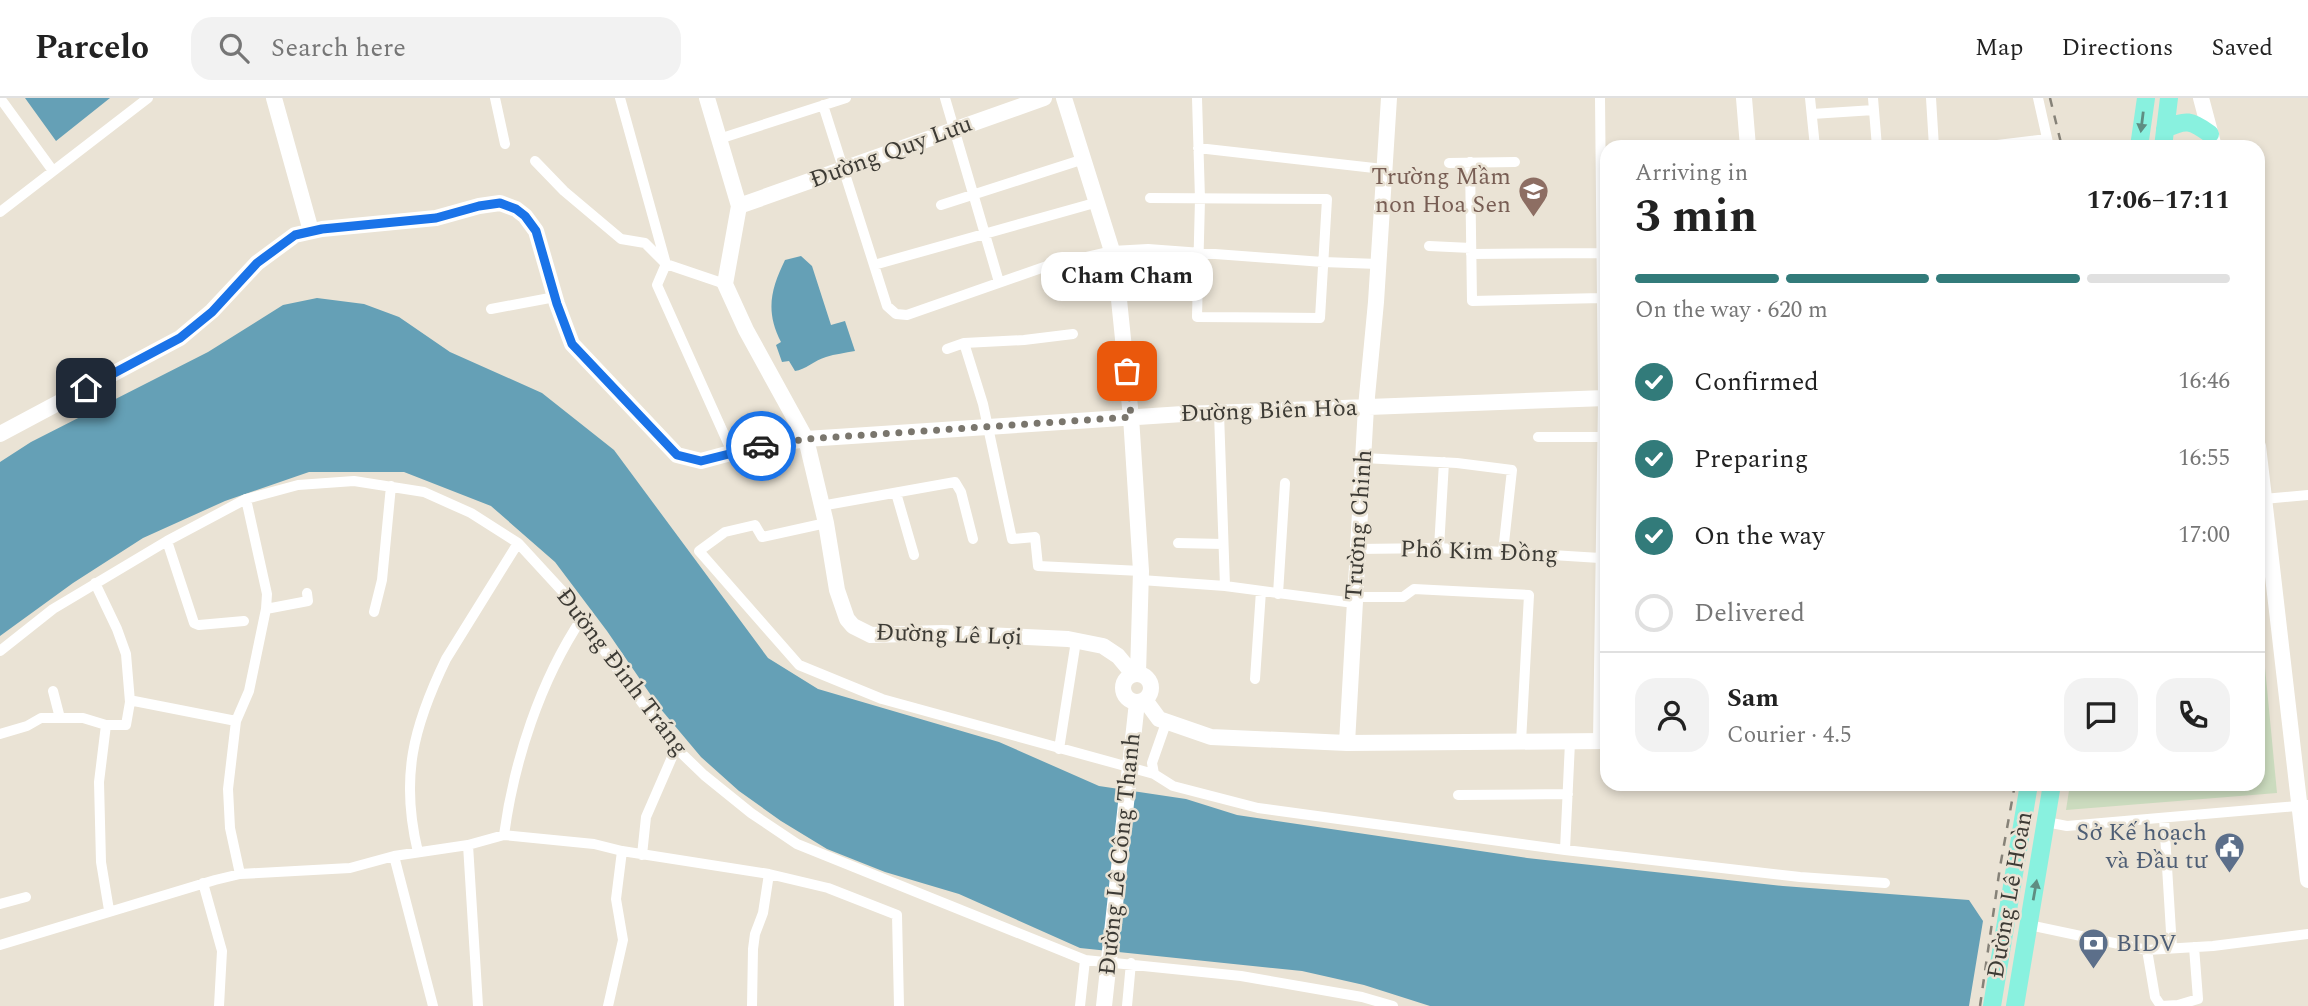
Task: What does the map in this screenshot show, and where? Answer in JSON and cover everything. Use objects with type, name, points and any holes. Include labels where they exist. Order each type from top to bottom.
[{"type":"main road","points":[[2140,140],[2146,98]]},
{"type":"main road","points":[[2164,138],[2169,98]]},
{"type":"main road","points":[[2175,98],[2210,133]]},
{"type":"main road","points":[[2164,138],[2187,121],[2210,133]]},
{"type":"main road","name":"Đường Lê Hoàn","points":[[1992,1006],[2028,791]]},
{"type":"main road","name":"Đường Lê Hoàn","points":[[2015,1006],[2051,791]]},
{"type":"street","points":[[0,98],[53,171]]},
{"type":"street","points":[[0,212],[148,98]]},
{"type":"street","points":[[274,98],[311,231]]},
{"type":"street","points":[[495,98],[505,144]]},
{"type":"street","points":[[620,98],[666,264],[657,285],[732,452]]},
{"type":"street","points":[[535,161],[564,191],[621,239],[645,243],[666,264],[725,284],[739,206],[707,98]]},
{"type":"street","points":[[719,139],[846,98]]},
{"type":"street","points":[[945,98],[999,282]]},
{"type":"street","name":"Đường Quy Lưu","points":[[739,206],[1044,98]]},
{"type":"street","points":[[1064,98],[1112,251],[1118,290],[1131,417],[1141,576],[1135,674]]},
{"type":"street","points":[[1150,198],[1200,199],[1327,199],[1320,318],[1197,317],[1200,199],[1197,98]]},
{"type":"street","name":"Trường Chinh","points":[[1348,743],[1366,407],[1389,98]]},
{"type":"street","points":[[1600,98],[1601,140]]},
{"type":"street","points":[[1744,98],[1747,140]]},
{"type":"street","points":[[1811,98],[1814,140]]},
{"type":"street","points":[[1931,98],[1934,140]]},
{"type":"street","points":[[2038,98],[2047,140]]},
{"type":"street","points":[[2201,98],[2210,133]]},
{"type":"street","points":[[1812,114],[1873,104],[1876,140]]},
{"type":"street","points":[[823,105],[887,306],[896,314],[907,315],[1047,265],[1112,251],[1148,249],[1378,264]]},
{"type":"street","points":[[1198,148],[1383,169]]},
{"type":"street","points":[[941,205],[1084,159]]},
{"type":"street","points":[[1470,162],[1472,301],[1600,292]]},
{"type":"street","points":[[1449,163],[1514,162]]},
{"type":"street","points":[[874,265],[1098,202]]},
{"type":"street","name":"Đường Biên Hòa","points":[[0,434],[180,338],[212,312],[257,263],[295,235],[436,218],[500,203],[516,209],[532,224],[572,344],[677,455],[701,461],[732,452],[806,439],[1131,417],[1600,398]]},
{"type":"street","points":[[1429,246],[1471,251],[1600,253]]},
{"type":"street","name":"Đường Lê Lợi","points":[[725,284],[746,330],[806,439],[842,606],[848,619],[861,631],[871,635],[943,634],[1076,641],[1103,646],[1118,656],[1135,674]]},
{"type":"street","points":[[491,309],[555,297]]},
{"type":"street","points":[[947,349],[964,343],[1073,334]]},
{"type":"street","points":[[964,343],[983,404],[986,428],[1012,539],[1035,537],[1038,566],[1278,594],[1354,600],[1403,597],[1415,589],[1529,594],[1521,742]]},
{"type":"street","points":[[1219,413],[1225,586]]},
{"type":"street","points":[[1538,437],[1600,437]]},
{"type":"street","points":[[1364,458],[1444,462],[1512,470],[1503,552]]},
{"type":"street","points":[[1438,548],[1444,462]]},
{"type":"street","name":"Đường Đinh Tráng","points":[[0,651],[53,609],[94,583],[246,499],[298,485],[355,481],[424,492],[471,513],[519,543],[564,593],[676,748],[751,813],[797,844],[1085,960],[1241,976],[1362,997],[1393,1006]]},
{"type":"street","points":[[821,506],[955,482],[961,492],[973,539]]},
{"type":"street","points":[[1278,594],[1285,483]]},
{"type":"street","points":[[373,612],[382,580],[391,486]]},
{"type":"street","points":[[896,493],[914,555]]},
{"type":"street","points":[[2265,499],[2308,495]]},
{"type":"street","points":[[240,874],[230,828],[228,789],[236,721],[249,691],[267,594],[246,499]]},
{"type":"street","points":[[2265,507],[2303,806],[2308,872]]},
{"type":"street","points":[[826,523],[761,537],[755,524],[725,531],[699,551],[799,665],[882,699],[1154,774],[1173,786],[1258,808],[1565,850],[1800,877],[1885,883]]},
{"type":"street","points":[[167,541],[194,623],[199,625],[244,621]]},
{"type":"street","points":[[418,852],[409,809],[410,763],[416,736],[446,659],[519,543]]},
{"type":"street","points":[[1178,543],[1223,544]]},
{"type":"street","name":"Phố Kim Đồng","points":[[1357,549],[1438,548],[1600,558]]},
{"type":"street","points":[[0,734],[27,726],[41,718],[83,719],[106,725],[126,725],[130,702],[126,654],[94,583]]},
{"type":"street","points":[[1255,679],[1261,591]]},
{"type":"street","points":[[266,609],[309,601],[307,593]]},
{"type":"street","points":[[504,835],[535,711],[559,652],[582,618]]},
{"type":"street","points":[[1059,749],[1076,641]]},
{"type":"street","points":[[1141,701],[1151,693],[1151,684],[1146,676],[1135,674],[1125,680],[1123,690],[1128,699],[1141,701],[1166,723],[1211,737],[1348,743],[1600,741]]},
{"type":"street","points":[[53,691],[60,718]]},
{"type":"street","points":[[130,702],[144,701],[236,721]]},
{"type":"street","name":"Đường Lê Công Thanh","points":[[1104,1006],[1133,741],[1141,701]]},
{"type":"street","points":[[1154,774],[1152,763],[1166,723]]},
{"type":"street","points":[[106,725],[100,796],[101,862],[109,910]]},
{"type":"street","points":[[1565,850],[1570,742]]},
{"type":"street","points":[[642,855],[646,817],[676,748]]},
{"type":"street","points":[[1458,796],[1568,794]]},
{"type":"street","points":[[2046,822],[2067,825],[2303,806]]},
{"type":"street","points":[[2164,818],[2172,948]]},
{"type":"street","points":[[0,945],[109,910],[240,874],[350,868],[394,856],[468,845],[504,835],[594,844],[642,855],[769,874],[828,888],[897,915],[896,955],[900,1006]]},
{"type":"street","points":[[468,845],[478,1006]]},
{"type":"street","points":[[608,1006],[623,940],[616,900],[622,851]]},
{"type":"street","points":[[394,856],[433,1006]]},
{"type":"street","points":[[752,1006],[753,949],[763,914],[769,874]]},
{"type":"street","points":[[203,883],[222,951],[219,1006]]},
{"type":"street","points":[[0,904],[26,897]]},
{"type":"street","points":[[2029,925],[2147,950],[2308,934]]},
{"type":"street","points":[[2147,950],[2156,1001],[2161,1006],[2178,1005],[2196,1001],[2199,996],[2194,947]]},
{"type":"street","points":[[1080,1006],[1085,960]]},
{"type":"street","points":[[1127,1006],[1131,963]]},
{"type":"green space","points":[[2265,667],[2277,793],[2066,810],[2069,791],[2265,791]]},
{"type":"water","points":[[25,98],[110,98],[56,141]]},
{"type":"water","points":[[801,256],[812,266],[831,325],[845,321],[855,351],[826,357],[795,371],[789,361],[782,362],[776,345],[781,342],[773,320],[772,300],[785,260]]},
{"type":"water","points":[[317,298],[364,304],[399,317],[450,352],[542,393],[614,450],[768,658],[818,689],[999,742],[1099,786],[1186,799],[1237,815],[1527,858],[1783,886],[1969,900],[1983,921],[1969,1006],[1430,1006],[1364,985],[1302,971],[1080,948],[959,894],[885,872],[827,849],[781,821],[739,791],[701,757],[659,707],[555,562],[491,506],[404,472],[309,472],[225,501],[143,538],[73,583],[0,636],[0,462],[31,442],[208,352],[283,305]]},
{"type":"railway","points":[[2050,98],[2060,140]]},
{"type":"railway","points":[[1980,1006],[2014,791]]},
{"type":"way so far","points":[[761,446],[806,439],[1131,417],[1127,371]]},
{"type":"place","name":"Trường Mầm non Hoa Sen","points":[[1534,218]]},
{"type":"place","name":"Cham Cham","points":[[1127,371]]},
{"type":"place","name":"Sở Kế hoạch và Đầu tư","points":[[2230,874]]},
{"type":"place","name":"BIDV","points":[[2093,971]]},
{"type":"route","points":[[86,388],[180,338],[212,312],[257,263],[295,235],[322,229],[436,218],[500,203],[525,216],[536,231],[557,304],[572,344],[677,455],[701,461],[761,446]]}]
